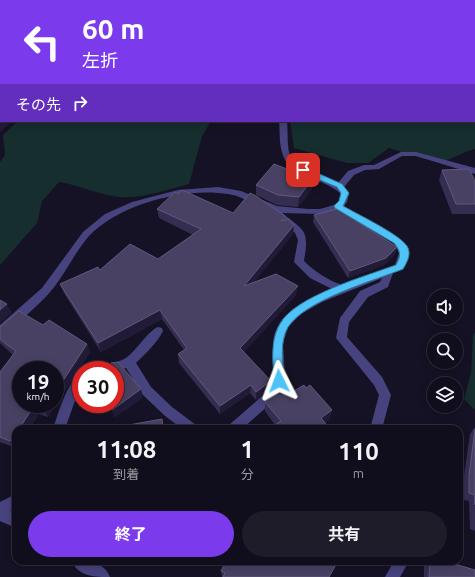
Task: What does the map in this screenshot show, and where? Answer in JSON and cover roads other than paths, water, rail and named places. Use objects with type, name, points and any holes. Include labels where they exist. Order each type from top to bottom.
[{"type":"street","points":[[269,207],[288,211],[313,212],[331,210],[342,202],[345,193],[340,186],[303,170],[289,161],[285,151],[283,122]]},
{"type":"street","points":[[340,186],[351,173],[364,168],[382,165],[401,154],[416,154],[475,171]]},
{"type":"street","points":[[0,331],[27,309],[50,285],[88,232],[105,219],[128,206],[160,196],[216,190],[234,192],[269,207],[300,231],[303,240],[299,262],[307,271],[323,282],[343,290]]},
{"type":"street","points":[[238,425],[265,401],[280,391],[278,344],[284,325],[302,308],[318,299],[400,267],[405,258],[403,248],[397,241],[338,206]]},
{"type":"street","points":[[377,425],[385,395],[378,381],[341,338],[344,322],[364,294],[384,284],[389,272]]},
{"type":"street","points":[[124,364],[129,362],[146,346],[158,331]]},
{"type":"street","points":[[129,362],[148,391],[168,411],[187,425]]},
{"type":"street","points":[[60,425],[72,393]]},
{"type":"street","points":[[0,509],[12,503]]},
{"type":"street","points":[[0,514],[12,519]]},
{"type":"street","points":[[85,565],[103,577]]},
{"type":"street","points":[[392,577],[400,565]]}]
